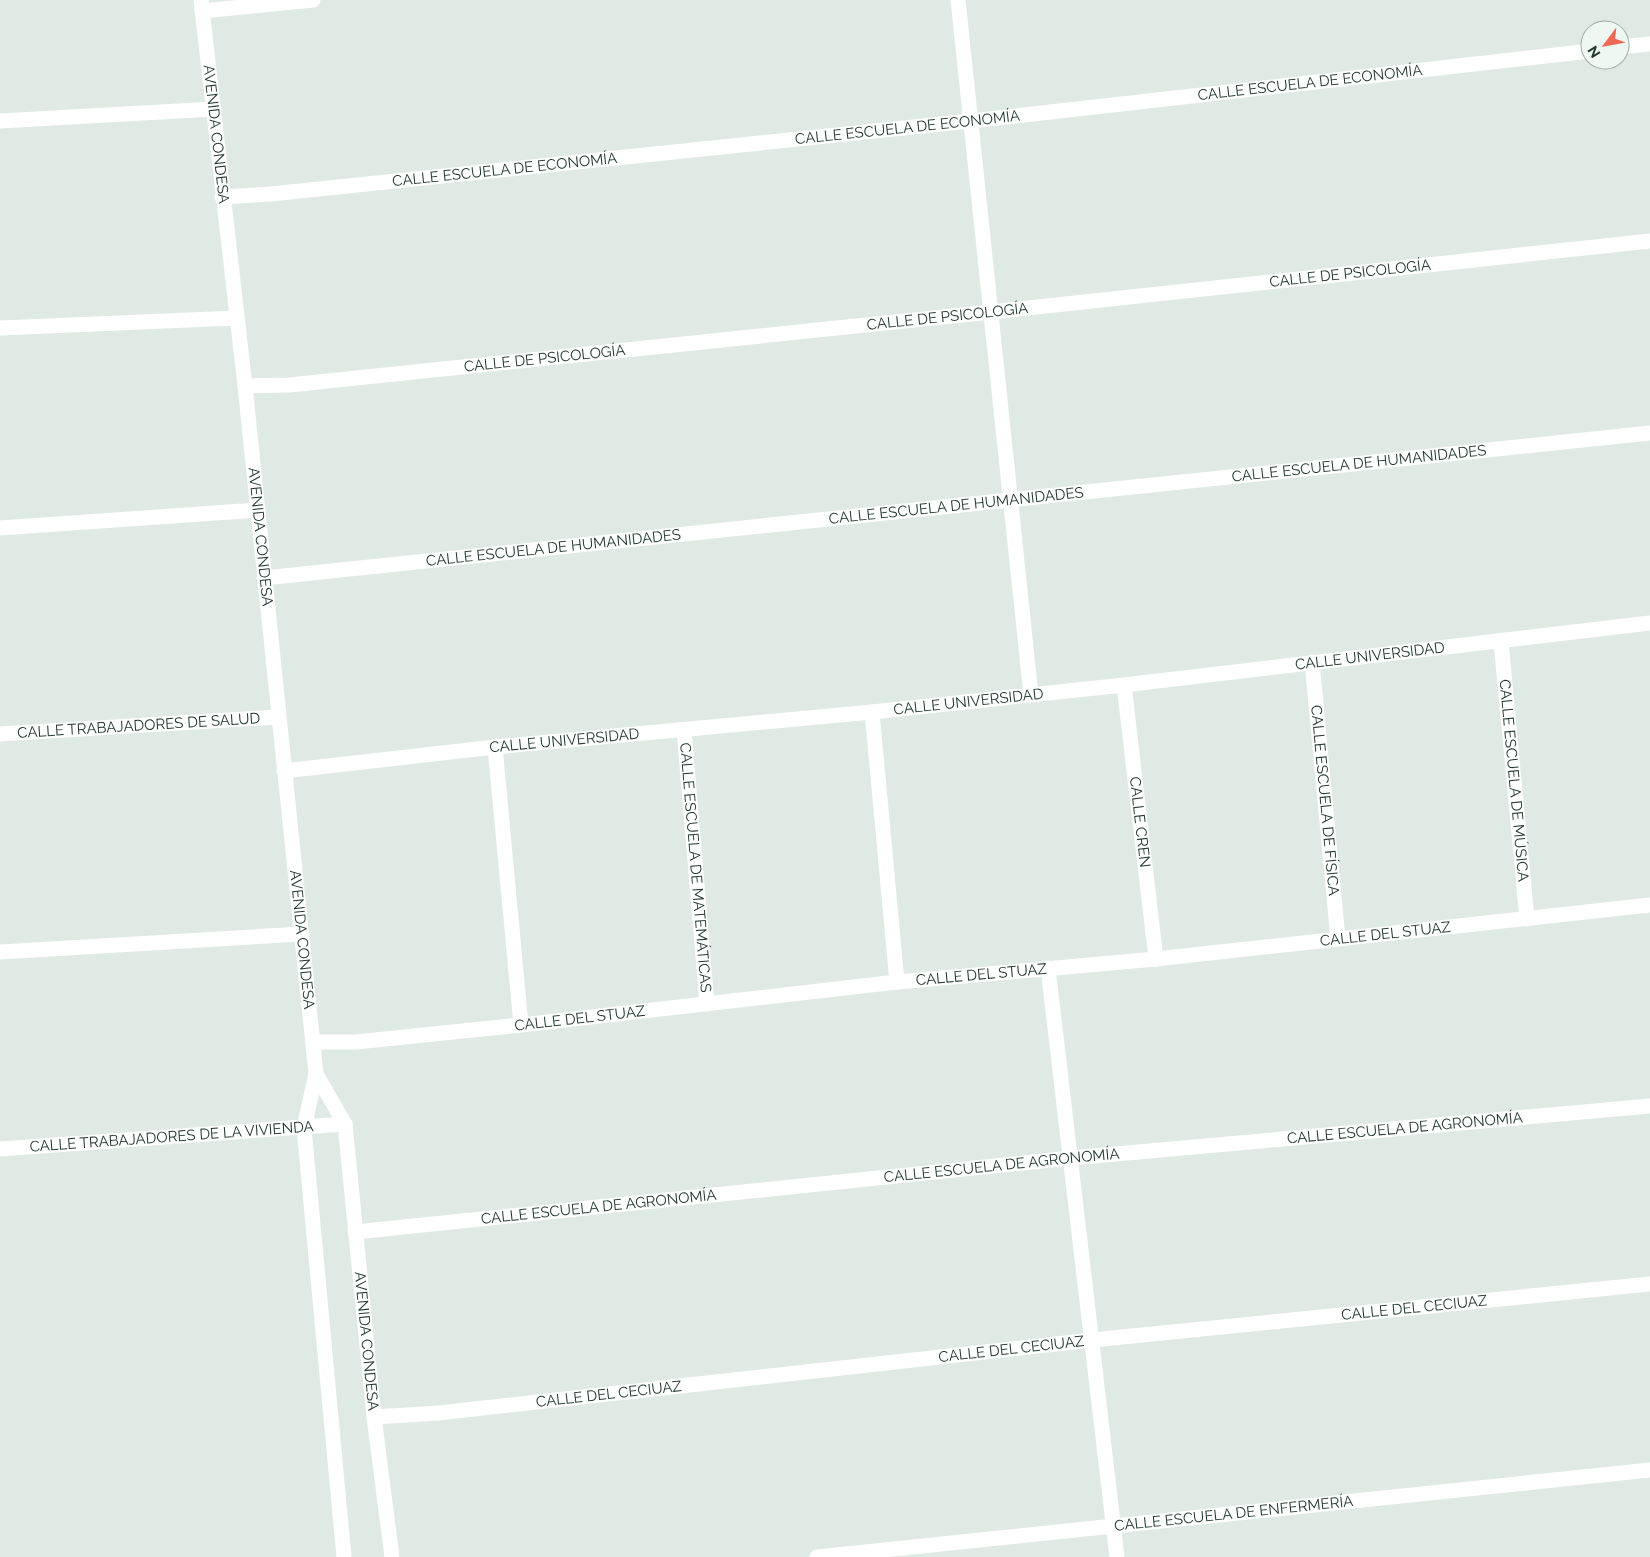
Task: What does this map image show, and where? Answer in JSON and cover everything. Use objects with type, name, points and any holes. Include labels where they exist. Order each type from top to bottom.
[{"type":"street","points":[[202,6],[313,0]]},
{"type":"street","points":[[958,0],[1031,695]]},
{"type":"street","name":"AVENIDA CONDESA","points":[[202,6],[222,197],[245,386],[316,1074],[304,1128],[344,1557]]},
{"type":"street","points":[[1630,46],[1650,44]]},
{"type":"street","name":"CALLE ESCUELA DE ECONOMÍA","points":[[222,197],[271,194],[971,121],[1580,52]]},
{"type":"street","points":[[0,121],[214,109]]},
{"type":"street","name":"CALLE DE PSICOLOGÍA","points":[[245,386],[289,385],[1650,241]]},
{"type":"street","points":[[0,328],[197,318],[236,318]]},
{"type":"street","name":"CALLE ESCUELA DE HUMANIDADES","points":[[264,578],[1650,433]]},
{"type":"street","points":[[0,528],[258,510]]},
{"type":"street","name":"CALLE UNIVERSIDAD","points":[[284,771],[495,747],[872,712],[1124,685],[1312,662],[1502,642],[1650,623]]},
{"type":"street","name":"CALLE ESCUELA DE MÚSICA","points":[[1502,642],[1527,919]]},
{"type":"street","name":"CALLE ESCUELA DE FÍSICA","points":[[1312,662],[1338,939]]},
{"type":"street","name":"CALLE CREN","points":[[1124,685],[1156,959]]},
{"type":"street","points":[[872,712],[897,982]]},
{"type":"street","name":"CALLE TRABAJADORES DE SALUD","points":[[0,734],[278,717]]},
{"type":"street","name":"CALLE ESCUELA DE MATEMÁTICAS","points":[[684,730],[708,1004]]},
{"type":"street","points":[[495,747],[521,1025]]},
{"type":"street","name":"CALLE DEL STUAZ","points":[[313,1042],[356,1042],[897,982],[1156,959],[1650,905]]},
{"type":"street","points":[[0,952],[302,934]]},
{"type":"street","points":[[1048,968],[1117,1557]]},
{"type":"street","name":"AVENIDA CONDESA","points":[[316,1074],[345,1124],[354,1232],[374,1417],[392,1557]]},
{"type":"street","name":"CALLE ESCUELA DE AGRONOMÍA","points":[[354,1232],[1071,1158],[1650,1106]]},
{"type":"street","name":"CALLE TRABAJADORES DE LA VIVIENDA","points":[[0,1149],[345,1124]]},
{"type":"street","name":"CALLE DEL CECIUAZ","points":[[374,1417],[449,1412],[1092,1340],[1650,1284]]},
{"type":"street","name":"CALLE ESCUELA DE ENFERMERÍA","points":[[817,1557],[1650,1470]]}]
